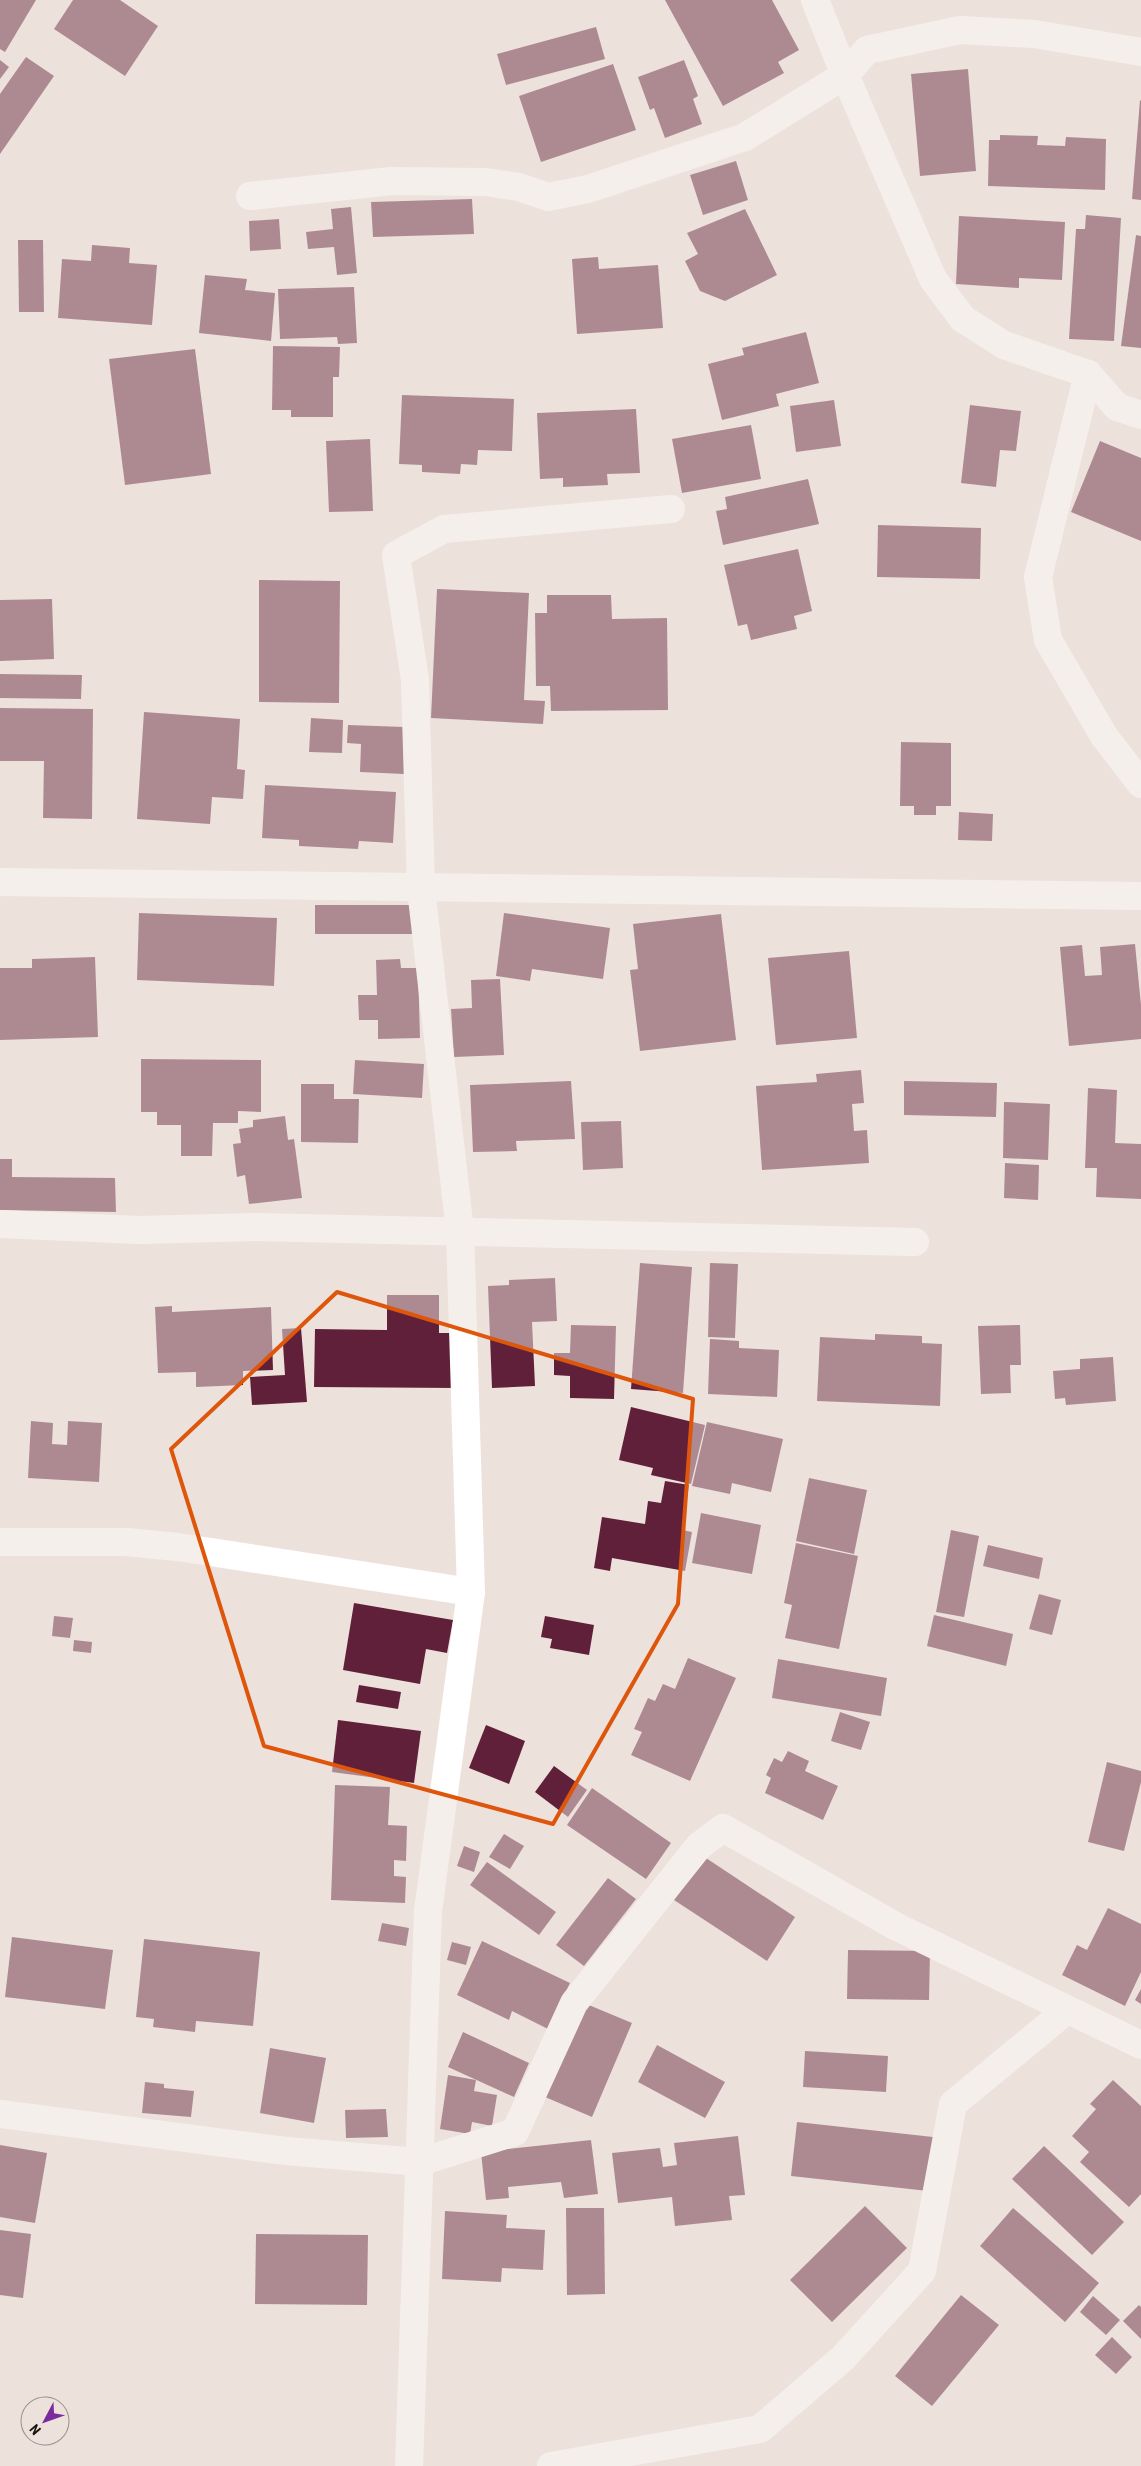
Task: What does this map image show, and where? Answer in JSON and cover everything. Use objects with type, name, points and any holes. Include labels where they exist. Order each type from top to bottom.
[{"type":"street","points":[[816,0],[845,75],[933,279],[963,319],[1004,345],[1088,374],[1117,407],[1141,415]]},
{"type":"street","points":[[250,196],[392,181],[485,182],[519,187],[548,197],[588,189],[745,137],[845,75],[867,50],[960,30],[1034,34],[1141,52]]},
{"type":"street","points":[[1088,374],[1038,577],[1048,640],[1104,736],[1141,784]]},
{"type":"street","points":[[408,2466],[428,1911],[471,1592],[460,1231],[421,888],[415,680],[396,555],[444,529],[671,509]]},
{"type":"street","points":[[0,882],[1141,896]]},
{"type":"street","points":[[0,1224],[139,1230],[256,1228],[460,1231],[916,1242]]},
{"type":"street","points":[[0,1542],[126,1542],[178,1547],[471,1592]]},
{"type":"street","points":[[0,2114],[286,2151],[420,2162],[515,2132],[574,2003],[699,1846],[723,1828],[897,1927],[1141,2045]]},
{"type":"street","points":[[551,2466],[760,2429],[843,2358],[922,2271],[953,2104],[1068,2010]]},
{"type":"highlighted area","points":[[337,1292],[693,1399],[678,1604],[553,1824],[264,1746],[171,1449]]},
{"type":"building","points":[[0,0],[36,0],[5,52],[0,49]]},
{"type":"building","points":[[73,0],[120,0],[158,26],[125,76],[54,29]]},
{"type":"building","points":[[665,0],[772,0],[799,50],[778,62],[784,73],[723,106]]},
{"type":"building","points":[[596,27],[605,59],[506,85],[497,54]]},
{"type":"building","points":[[26,57],[54,76],[0,154],[0,94]]},
{"type":"building","points":[[0,60],[9,67],[0,79]]},
{"type":"building","points":[[684,60],[698,96],[693,99],[702,124],[665,138],[654,108],[650,110],[638,77]]},
{"type":"building","points":[[613,64],[636,130],[541,162],[519,96]]},
{"type":"building","points":[[968,69],[976,171],[920,176],[911,74]]},
{"type":"building","points":[[1141,101],[1141,200],[1132,199]]},
{"type":"building","points":[[1000,135],[1038,136],[1037,145],[1065,146],[1066,137],[1106,139],[1105,190],[988,186],[989,140],[1000,140]]},
{"type":"building","points":[[736,161],[748,200],[703,215],[690,175]]},
{"type":"building","points":[[472,199],[474,234],[373,237],[371,202]]},
{"type":"building","points":[[351,207],[357,273],[337,275],[334,247],[308,249],[306,232],[333,229],[331,209]]},
{"type":"building","points":[[745,209],[777,275],[725,301],[700,291],[685,261],[698,254],[687,233]]},
{"type":"building","points":[[1086,215],[1121,218],[1114,341],[1069,339],[1076,229],[1085,229]]},
{"type":"building","points":[[959,216],[1065,222],[1062,280],[1019,278],[1019,288],[956,284]]},
{"type":"building","points":[[279,219],[281,249],[250,251],[249,221]]},
{"type":"building","points":[[1136,235],[1141,236],[1141,348],[1121,346]]},
{"type":"building","points":[[18,240],[43,240],[44,312],[19,312]]},
{"type":"building","points":[[92,245],[130,248],[129,263],[157,265],[152,325],[58,318],[62,259],[91,261]]},
{"type":"building","points":[[598,257],[599,269],[658,265],[663,328],[577,334],[572,259]]},
{"type":"building","points":[[205,275],[247,279],[245,290],[275,293],[271,341],[199,333]]},
{"type":"building","points":[[354,287],[357,343],[338,344],[337,337],[280,339],[278,289]]},
{"type":"building","points":[[806,332],[819,383],[776,394],[779,406],[722,420],[708,364],[744,355],[742,348]]},
{"type":"building","points":[[273,346],[340,347],[339,377],[333,377],[333,417],[291,417],[291,410],[272,410]]},
{"type":"building","points":[[195,349],[211,474],[125,485],[109,359]]},
{"type":"building","points":[[402,395],[514,399],[512,451],[478,450],[477,465],[461,464],[460,474],[422,472],[422,465],[399,464]]},
{"type":"building","points":[[834,400],[841,446],[796,452],[790,406]]},
{"type":"building","points":[[970,405],[1021,411],[1016,451],[1000,450],[996,487],[961,483]]},
{"type":"building","points":[[636,409],[640,473],[607,474],[608,485],[563,487],[563,478],[540,479],[537,413]]},
{"type":"building","points":[[751,425],[761,479],[682,493],[672,439]]},
{"type":"building","points":[[370,439],[373,511],[329,512],[326,441]]},
{"type":"building","points":[[1100,441],[1141,458],[1141,541],[1071,512]]},
{"type":"building","points":[[808,479],[819,524],[723,545],[716,511],[727,509],[725,497]]},
{"type":"building","points":[[878,525],[981,528],[980,579],[877,577]]},
{"type":"building","points":[[798,549],[812,611],[794,616],[797,629],[751,640],[747,624],[738,626],[724,565]]},
{"type":"building","points":[[259,580],[340,581],[339,703],[259,702]]},
{"type":"building","points":[[437,589],[529,593],[524,700],[545,701],[543,724],[431,718]]},
{"type":"building","points":[[547,595],[611,595],[612,619],[667,618],[668,710],[551,711],[550,686],[536,686],[535,613],[547,613]]},
{"type":"building","points":[[52,599],[54,659],[0,661],[0,600]]},
{"type":"building","points":[[0,674],[82,675],[81,699],[0,698]]},
{"type":"building","points":[[0,708],[93,709],[92,819],[43,818],[44,761],[0,761]]},
{"type":"building","points":[[144,712],[240,719],[237,769],[245,770],[243,799],[212,797],[210,824],[137,819]]},
{"type":"building","points":[[311,718],[343,720],[342,753],[309,752]]},
{"type":"building","points":[[348,725],[405,727],[404,774],[360,772],[361,744],[347,743]]},
{"type":"building","points":[[901,742],[951,743],[951,806],[936,806],[936,815],[914,815],[914,806],[900,806]]},
{"type":"building","points":[[265,785],[396,792],[393,843],[359,841],[358,849],[299,846],[299,840],[262,838]]},
{"type":"building","points":[[959,812],[993,814],[992,841],[958,840]]},
{"type":"building","points":[[315,905],[414,905],[414,934],[315,934]]},
{"type":"building","points":[[139,913],[277,918],[274,986],[137,980]]},
{"type":"building","points":[[504,913],[610,928],[603,979],[532,969],[530,981],[496,976]]},
{"type":"building","points":[[721,914],[736,1040],[640,1051],[630,970],[638,969],[633,924]]},
{"type":"building","points":[[1135,944],[1141,1005],[1141,1039],[1069,1046],[1060,947],[1082,945],[1085,976],[1102,975],[1100,947]]},
{"type":"building","points":[[849,951],[857,1038],[776,1045],[768,958]]},
{"type":"building","points":[[95,957],[98,1037],[0,1040],[0,968],[32,968],[32,959]]},
{"type":"building","points":[[400,959],[401,968],[418,968],[420,1038],[378,1039],[378,1020],[359,1020],[358,995],[377,995],[376,960]]},
{"type":"building","points":[[500,979],[504,1055],[454,1057],[451,1009],[472,1008],[471,980]]},
{"type":"building","points":[[141,1059],[261,1060],[261,1112],[238,1111],[238,1123],[213,1123],[212,1156],[181,1156],[181,1125],[157,1125],[157,1112],[141,1112]]},
{"type":"building","points":[[355,1060],[424,1064],[422,1098],[353,1094]]},
{"type":"building","points":[[861,1070],[864,1103],[852,1104],[854,1131],[867,1130],[869,1163],[762,1170],[756,1086],[817,1082],[816,1074]]},
{"type":"building","points":[[571,1081],[575,1139],[516,1141],[517,1151],[473,1152],[470,1085]]},
{"type":"building","points":[[904,1081],[997,1083],[996,1117],[904,1115]]},
{"type":"building","points":[[301,1084],[334,1084],[334,1099],[359,1099],[358,1143],[301,1142]]},
{"type":"building","points":[[1088,1088],[1117,1090],[1115,1143],[1141,1144],[1141,1199],[1096,1197],[1097,1168],[1085,1168]]},
{"type":"building","points":[[1004,1102],[1050,1104],[1048,1160],[1003,1158]]},
{"type":"building","points":[[285,1116],[288,1140],[294,1139],[302,1198],[249,1204],[245,1175],[237,1177],[233,1144],[241,1143],[239,1129],[253,1127],[253,1120]]},
{"type":"building","points":[[621,1121],[623,1168],[583,1170],[581,1122]]},
{"type":"building","points":[[0,1159],[12,1159],[12,1177],[115,1178],[116,1212],[0,1210]]},
{"type":"building","points":[[1005,1163],[1039,1165],[1038,1200],[1004,1198]]},
{"type":"building","points":[[640,1263],[692,1267],[683,1393],[631,1389]]},
{"type":"building","points":[[710,1263],[738,1264],[735,1338],[708,1337]]},
{"type":"building","points":[[555,1278],[557,1321],[532,1322],[535,1386],[492,1388],[488,1286],[509,1285],[509,1280]]},
{"type":"building","points":[[387,1295],[439,1295],[439,1333],[457,1333],[457,1388],[314,1387],[315,1329],[387,1330]]},
{"type":"building","points":[[172,1306],[172,1312],[271,1307],[273,1370],[243,1371],[243,1385],[196,1387],[196,1372],[158,1373],[155,1307]]},
{"type":"building","points":[[571,1325],[616,1326],[614,1399],[570,1398],[570,1376],[554,1375],[554,1353],[570,1353]]},
{"type":"building","points":[[1020,1325],[1021,1365],[1010,1365],[1011,1393],[981,1394],[978,1326]]},
{"type":"building","points":[[301,1328],[307,1402],[252,1405],[250,1377],[285,1375],[282,1329]]},
{"type":"building","points":[[875,1334],[922,1336],[922,1343],[942,1344],[940,1406],[817,1401],[820,1337],[875,1340]]},
{"type":"building","points":[[710,1339],[739,1341],[739,1348],[779,1350],[777,1397],[708,1394]]},
{"type":"building","points":[[1113,1357],[1116,1401],[1066,1405],[1065,1398],[1055,1399],[1053,1371],[1080,1369],[1080,1359]]},
{"type":"building","points":[[631,1407],[705,1425],[691,1484],[651,1475],[653,1468],[619,1460]]},
{"type":"building","points":[[31,1421],[53,1423],[52,1444],[67,1445],[68,1421],[102,1423],[99,1482],[28,1478]]},
{"type":"building","points":[[707,1422],[783,1439],[771,1492],[732,1483],[730,1494],[692,1486]]},
{"type":"building","points":[[809,1478],[867,1490],[854,1554],[796,1541]]},
{"type":"building","points":[[665,1481],[689,1485],[682,1530],[692,1532],[685,1571],[612,1558],[610,1571],[594,1568],[602,1517],[645,1524],[648,1501],[661,1503]]},
{"type":"building","points":[[701,1513],[761,1525],[752,1574],[692,1563]]},
{"type":"building","points":[[951,1530],[979,1536],[964,1617],[936,1612]]},
{"type":"building","points":[[796,1543],[858,1556],[839,1649],[785,1638],[792,1605],[784,1603]]},
{"type":"building","points":[[988,1545],[1043,1558],[1039,1579],[983,1566]]},
{"type":"building","points":[[1039,1594],[1061,1600],[1052,1635],[1029,1629]]},
{"type":"building","points":[[354,1603],[453,1620],[447,1653],[426,1649],[420,1684],[343,1670]]},
{"type":"building","points":[[934,1615],[1013,1634],[1006,1666],[927,1646]]},
{"type":"building","points":[[54,1616],[73,1618],[70,1638],[52,1636]]},
{"type":"building","points":[[545,1616],[594,1625],[589,1655],[550,1648],[552,1639],[541,1637]]},
{"type":"building","points":[[74,1640],[92,1642],[91,1653],[73,1651]]},
{"type":"building","points":[[688,1658],[736,1678],[690,1781],[631,1755],[642,1732],[634,1729],[648,1698],[655,1701],[663,1684],[675,1689]]},
{"type":"building","points":[[778,1659],[887,1678],[881,1716],[772,1698]]},
{"type":"building","points":[[359,1685],[401,1692],[398,1709],[356,1702]]},
{"type":"building","points":[[840,1712],[870,1722],[861,1750],[831,1741]]},
{"type":"building","points":[[338,1720],[421,1731],[414,1783],[332,1772]]},
{"type":"building","points":[[486,1725],[525,1741],[509,1784],[469,1768]]},
{"type":"building","points":[[788,1751],[809,1761],[805,1771],[838,1786],[823,1820],[765,1793],[771,1778],[766,1775],[774,1758],[782,1762]]},
{"type":"building","points":[[1107,1762],[1141,1771],[1141,1782],[1124,1851],[1088,1842]]},
{"type":"building","points":[[554,1766],[587,1790],[568,1817],[535,1792]]},
{"type":"building","points":[[335,1785],[390,1787],[388,1825],[407,1826],[406,1861],[394,1860],[394,1876],[406,1877],[405,1903],[331,1900]]},
{"type":"building","points":[[592,1788],[671,1843],[646,1879],[567,1825]]},
{"type":"building","points":[[504,1834],[524,1846],[510,1869],[489,1857]]},
{"type":"building","points":[[464,1846],[480,1852],[474,1872],[457,1866]]},
{"type":"building","points":[[703,1856],[795,1917],[767,1961],[674,1900]]},
{"type":"building","points":[[487,1862],[556,1912],[539,1935],[470,1885]]},
{"type":"building","points":[[608,1878],[636,1899],[584,1966],[556,1945]]},
{"type":"building","points":[[1108,1908],[1141,1924],[1141,1972],[1125,2006],[1062,1975],[1077,1945],[1087,1950]]},
{"type":"building","points":[[382,1923],[409,1928],[406,1946],[378,1941]]},
{"type":"building","points":[[12,1937],[113,1950],[105,2009],[5,1997]]},
{"type":"building","points":[[144,1939],[260,1952],[253,2026],[196,2021],[195,2032],[153,2027],[154,2019],[136,2017]]},
{"type":"building","points":[[482,1941],[570,1983],[548,2029],[512,2011],[509,2020],[457,1995]]},
{"type":"building","points":[[452,1942],[471,1947],[466,1965],[447,1960]]},
{"type":"building","points":[[848,1950],[930,1951],[929,2000],[847,1999]]},
{"type":"building","points":[[1141,1989],[1141,2004],[1135,2000]]},
{"type":"building","points":[[584,2003],[632,2023],[592,2117],[545,2097]]},
{"type":"building","points":[[463,2032],[529,2063],[514,2097],[448,2067]]},
{"type":"building","points":[[657,2045],[725,2082],[705,2118],[638,2082]]},
{"type":"building","points":[[270,2048],[326,2058],[314,2123],[260,2113]]},
{"type":"building","points":[[805,2051],[888,2056],[886,2092],[803,2087]]},
{"type":"building","points":[[448,2075],[476,2080],[474,2091],[497,2095],[492,2126],[472,2122],[470,2134],[440,2129]]},
{"type":"building","points":[[1113,2080],[1141,2106],[1141,2194],[1129,2207],[1080,2162],[1089,2152],[1072,2136],[1096,2109],[1090,2104]]},
{"type":"building","points":[[145,2082],[164,2084],[164,2088],[194,2091],[191,2117],[142,2113]]},
{"type":"building","points":[[386,2109],[388,2137],[346,2138],[345,2110]]},
{"type":"building","points":[[797,2122],[933,2137],[928,2191],[791,2176]]},
{"type":"building","points":[[738,2136],[745,2195],[729,2196],[732,2220],[675,2226],[672,2197],[618,2203],[612,2153],[660,2148],[663,2167],[677,2165],[674,2143]]},
{"type":"building","points":[[591,2140],[598,2194],[564,2198],[561,2182],[508,2187],[509,2198],[486,2200],[481,2152]]},
{"type":"building","points":[[0,2145],[47,2153],[35,2223],[0,2217]]},
{"type":"building","points":[[1044,2146],[1124,2222],[1092,2255],[1012,2179]]},
{"type":"building","points":[[865,2206],[907,2248],[832,2322],[790,2280]]},
{"type":"building","points":[[566,2208],[604,2208],[605,2294],[567,2295]]},
{"type":"building","points":[[1013,2208],[1099,2283],[1065,2322],[980,2246]]},
{"type":"building","points":[[445,2211],[507,2215],[506,2228],[545,2230],[543,2270],[502,2268],[501,2282],[442,2279]]},
{"type":"building","points":[[0,2230],[31,2234],[23,2298],[0,2295]]},
{"type":"building","points":[[256,2234],[368,2235],[367,2305],[255,2304]]},
{"type":"building","points":[[961,2295],[999,2325],[932,2406],[895,2376]]},
{"type":"building","points":[[1093,2296],[1120,2320],[1106,2335],[1080,2312]]},
{"type":"building","points":[[1139,2305],[1141,2307],[1141,2339],[1123,2321]]},
{"type":"building","points":[[1112,2337],[1132,2357],[1116,2374],[1095,2355]]}]
